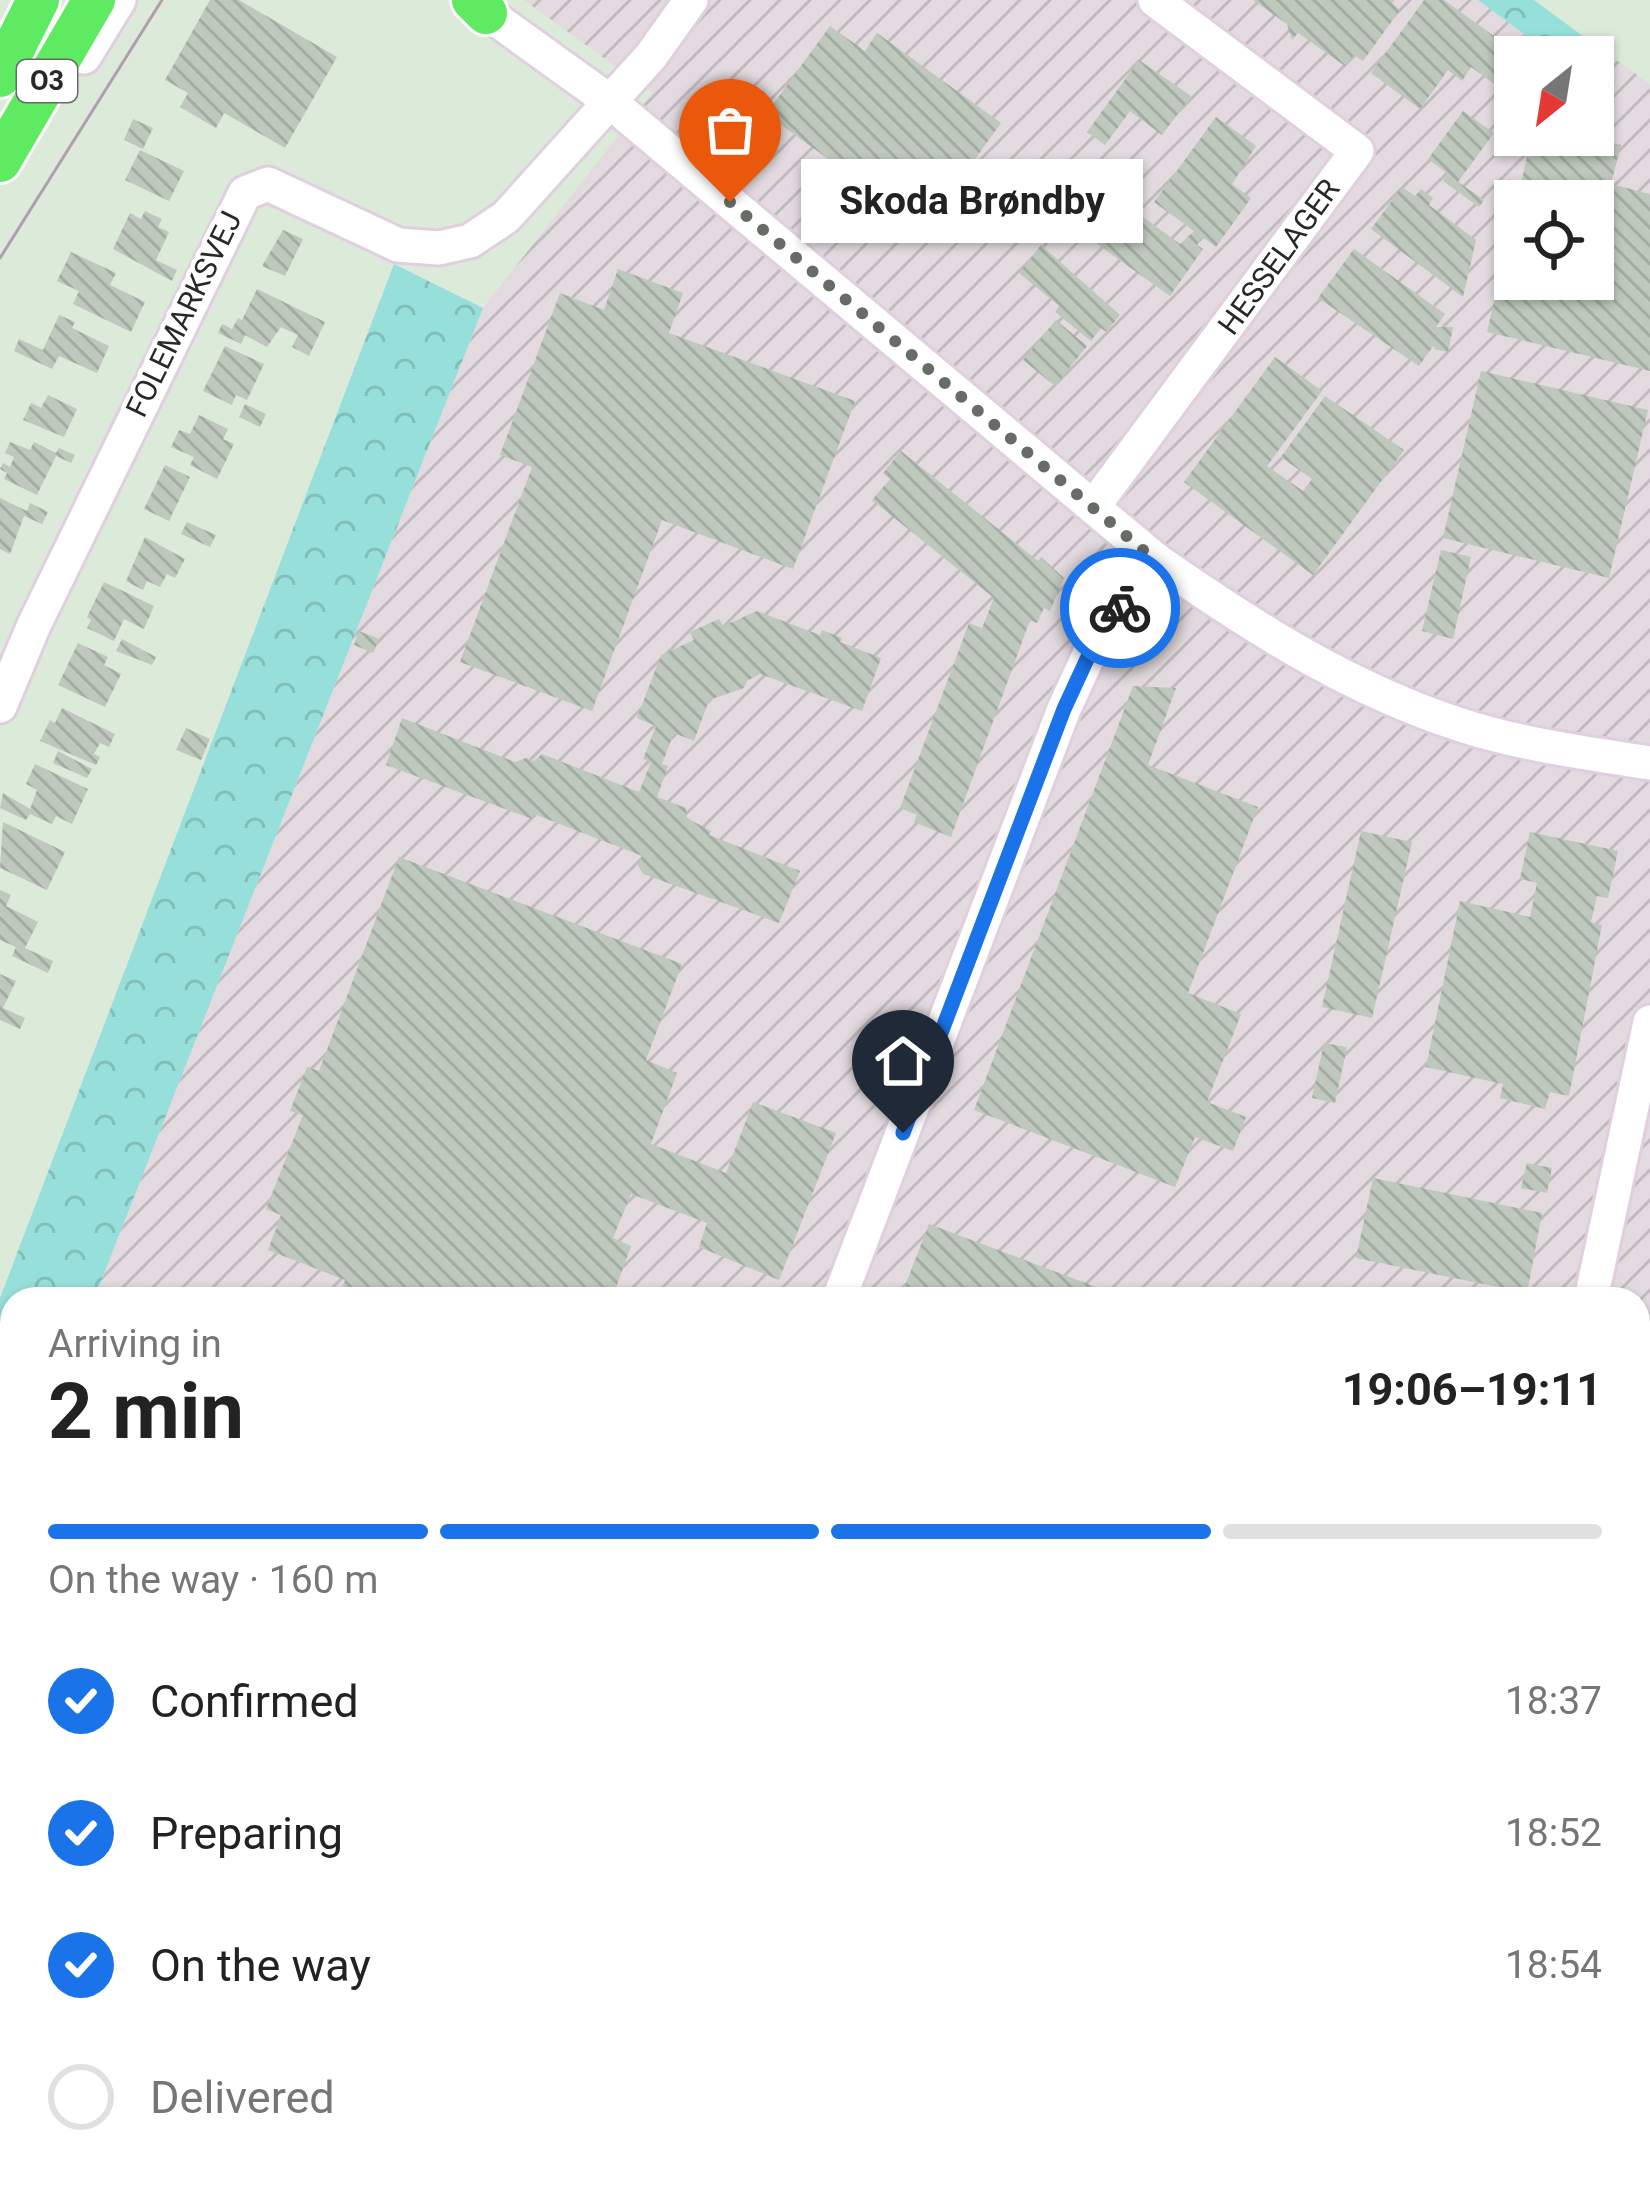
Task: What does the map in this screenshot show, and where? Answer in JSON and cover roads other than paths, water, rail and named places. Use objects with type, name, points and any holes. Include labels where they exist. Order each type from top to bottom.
[{"type":"main road","name":"O3","points":[[0,76],[38,0]]},
{"type":"main road","points":[[0,150],[16,98],[64,0]]},
{"type":"main road","name":"O3","points":[[0,164],[94,0]]},
{"type":"street","points":[[0,164],[34,136],[119,0]]},
{"type":"street","points":[[608,100],[651,56],[691,0]]},
{"type":"street","name":"HESSELAGER","points":[[1094,507],[1357,152],[1154,0]]},
{"type":"street","points":[[471,3],[608,100],[1155,560],[1271,637],[1357,684],[1478,730],[1531,744],[1650,763]]},
{"type":"street","name":"FOLEMARKSVEJ","points":[[0,706],[34,625],[244,193],[268,184],[398,245],[420,249],[458,245],[482,236],[506,217],[608,100]]},
{"type":"street","points":[[844,1287],[1064,709],[1094,644],[1155,560]]},
{"type":"street","points":[[1595,1287],[1650,1022]]},
{"type":"tram line","points":[[0,258],[162,0]]},
{"type":"place","name":"Skoda Brøndby","points":[[730,202]]}]
